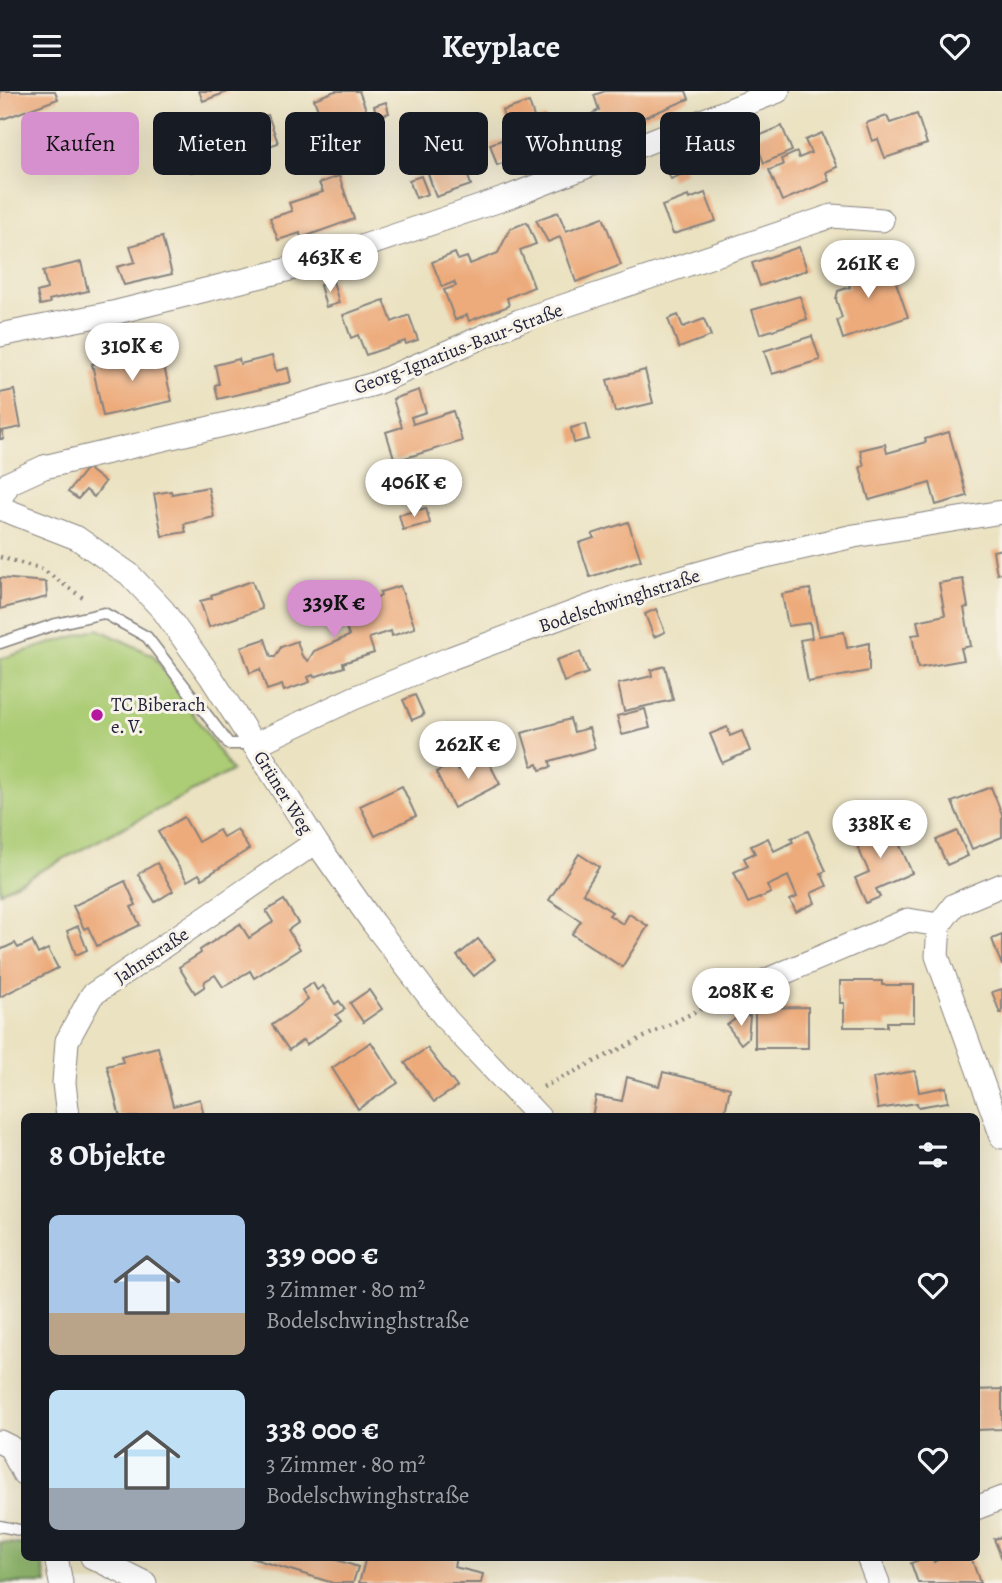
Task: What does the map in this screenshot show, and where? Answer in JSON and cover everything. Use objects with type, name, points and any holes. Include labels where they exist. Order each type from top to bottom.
[{"type":"street","points":[[0,335],[117,312],[314,263],[509,197],[778,91]]},
{"type":"street","name":"Georg-Ignatius-Baur-Straße","points":[[0,499],[9,483],[44,467],[270,414],[374,384],[519,321],[832,216],[882,220]]},
{"type":"street","name":"Grüner Weg","points":[[0,508],[77,538],[129,574],[163,610],[211,677],[316,842],[447,1020],[535,1113]]},
{"type":"street","name":"Bodelschwinghstraße","points":[[254,744],[354,698],[451,658],[618,596],[735,563],[854,536],[1002,512]]},
{"type":"street","name":"Jahnstraße","points":[[68,1113],[64,1083],[67,1041],[92,995],[316,842]]},
{"type":"street","points":[[1002,885],[954,905],[939,925],[937,956],[1002,1137]]},
{"type":"street","points":[[722,999],[908,920],[939,925]]},
{"type":"street","points":[[0,1442],[10,1447],[21,1468]]},
{"type":"street","points":[[980,1506],[1002,1498]]},
{"type":"street","points":[[57,1561],[61,1583]]},
{"type":"street","points":[[100,1561],[145,1583]]},
{"type":"street","points":[[869,1561],[877,1583]]},
{"type":"lane","points":[[0,643],[56,624],[104,613],[147,637],[229,744],[254,744]]},
{"type":"lane","points":[[0,1526],[21,1530]]},
{"type":"path","points":[[0,557],[42,569],[104,613]]},
{"type":"path","points":[[520,1098],[722,999]]},
{"type":"green space","name":"TC Biberach e. V.","points":[[98,629],[153,655],[232,771],[0,892],[0,659]]},
{"type":"green space","points":[[0,1542],[21,1545],[21,1561],[42,1561],[47,1583],[0,1583]]},
{"type":"building","points":[[0,91],[55,91],[58,99],[0,120]]},
{"type":"building","points":[[199,91],[230,91],[203,101]]},
{"type":"building","points":[[335,91],[359,91],[367,112],[319,112],[314,99]]},
{"type":"building","points":[[605,91],[686,91],[689,99],[646,117],[646,112],[595,112],[599,110],[594,95]]},
{"type":"building","points":[[386,102],[389,113],[376,112],[374,106]]},
{"type":"building","points":[[529,102],[532,112],[502,112]]},
{"type":"building","points":[[917,114],[927,144],[885,158],[878,139],[872,141],[866,123],[887,116],[890,123]]},
{"type":"building","points":[[271,123],[278,143],[271,145]]},
{"type":"building","points":[[782,126],[792,151],[764,163],[760,153],[760,135]]},
{"type":"building","points":[[822,133],[837,167],[826,172],[829,181],[782,201],[769,170],[783,165],[781,159],[797,152],[799,158],[811,153],[805,140]]},
{"type":"building","points":[[502,140],[502,163],[497,165],[490,144]]},
{"type":"building","points":[[428,175],[468,175],[471,185],[436,197]]},
{"type":"building","points":[[339,176],[354,219],[301,238],[300,233],[278,240],[270,218],[292,211],[289,203],[323,192],[319,183]]},
{"type":"building","points":[[421,176],[428,194],[416,198],[409,180]]},
{"type":"building","points":[[705,193],[716,221],[673,234],[662,206]]},
{"type":"building","points":[[558,212],[566,231],[603,217],[621,265],[576,282],[560,237],[548,242],[536,220]]},
{"type":"building","points":[[527,222],[536,244],[520,250],[534,287],[507,298],[509,306],[469,321],[467,315],[455,320],[444,290],[456,286],[454,282],[442,287],[432,262],[455,253],[458,260],[467,257],[470,264],[498,253],[510,229]]},
{"type":"building","points":[[162,237],[172,274],[124,285],[117,267],[135,262],[130,246]]},
{"type":"building","points":[[799,247],[807,270],[760,286],[752,263]]},
{"type":"building","points":[[855,261],[857,266],[869,262],[872,271],[886,266],[890,278],[894,277],[908,317],[843,339],[837,320],[842,318],[836,299],[838,291],[850,287],[843,265]]},
{"type":"building","points":[[81,262],[88,291],[49,300],[50,303],[40,305],[37,292],[47,289],[43,271]]},
{"type":"building","points":[[333,281],[339,303],[326,307],[320,285]]},
{"type":"building","points":[[800,296],[807,319],[760,334],[752,310]]},
{"type":"building","points":[[384,300],[392,322],[409,315],[418,340],[406,344],[405,341],[366,355],[358,335],[351,338],[343,315]]},
{"type":"building","points":[[678,315],[683,327],[704,319],[711,336],[679,348],[668,319]]},
{"type":"building","points":[[812,336],[820,360],[772,374],[764,351]]},
{"type":"building","points":[[160,349],[172,401],[103,416],[92,364]]},
{"type":"building","points":[[272,356],[276,371],[288,368],[291,382],[218,399],[215,385],[219,384],[215,365],[239,359],[240,364]]},
{"type":"building","points":[[645,370],[653,403],[615,412],[607,380]]},
{"type":"building","points":[[14,390],[21,427],[2,431],[4,439],[0,439],[0,393]]},
{"type":"building","points":[[419,390],[426,412],[411,417],[413,424],[453,411],[462,441],[395,461],[386,432],[402,427],[393,399]]},
{"type":"building","points":[[585,424],[589,439],[574,443],[571,428]]},
{"type":"building","points":[[949,432],[967,496],[936,505],[930,483],[869,500],[860,467],[864,466],[860,450],[885,444],[887,453]]},
{"type":"building","points":[[87,468],[105,482],[94,497],[86,490],[78,499],[68,492]]},
{"type":"building","points":[[208,487],[214,517],[184,524],[186,532],[162,536],[154,494],[171,491],[172,494]]},
{"type":"building","points":[[426,508],[430,523],[403,530],[399,515]]},
{"type":"building","points":[[628,522],[641,560],[590,577],[579,543],[594,538],[592,534]]},
{"type":"building","points":[[1002,549],[1002,573],[997,574],[993,551]]},
{"type":"building","points":[[0,578],[46,582],[47,597],[0,609]]},
{"type":"building","points":[[963,579],[968,607],[964,608],[971,646],[961,648],[964,660],[918,668],[912,635],[920,634],[917,621],[945,615],[939,583]]},
{"type":"building","points":[[252,581],[262,609],[209,627],[200,601]]},
{"type":"building","points":[[366,586],[371,600],[381,596],[380,592],[400,586],[415,628],[392,636],[391,631],[369,638],[374,653],[343,663],[344,667],[308,677],[310,682],[284,691],[282,685],[267,690],[260,669],[250,673],[241,647],[265,639],[271,657],[275,657],[281,647],[297,641],[302,656],[308,661],[314,651],[349,636],[335,596]]},
{"type":"building","points":[[810,589],[819,636],[844,632],[847,648],[869,643],[869,671],[808,682],[800,640],[812,638],[810,623],[788,626],[782,594]]},
{"type":"building","points":[[656,609],[665,632],[654,637],[645,614]]},
{"type":"building","points":[[580,652],[588,673],[564,682],[556,660]]},
{"type":"building","points":[[665,666],[673,700],[624,711],[618,684],[652,676],[651,670]]},
{"type":"building","points":[[415,695],[424,715],[412,720],[403,700]]},
{"type":"building","points":[[645,709],[650,728],[622,735],[617,716]]},
{"type":"building","points":[[570,719],[574,732],[589,728],[595,748],[550,761],[551,767],[540,770],[538,764],[532,766],[522,733]]},
{"type":"building","points":[[727,727],[730,736],[742,731],[750,751],[722,763],[710,734]]},
{"type":"building","points":[[485,755],[500,784],[454,808],[436,772],[454,763],[458,770]]},
{"type":"building","points":[[402,786],[416,816],[375,836],[360,806]]},
{"type":"building","points":[[991,787],[1002,814],[1002,837],[972,849],[952,802]]},
{"type":"building","points":[[184,817],[198,842],[219,830],[223,837],[237,829],[249,849],[202,879],[199,874],[187,881],[158,832]]},
{"type":"building","points":[[889,820],[912,873],[876,889],[880,897],[866,903],[855,878],[869,872],[853,837]]},
{"type":"building","points":[[808,831],[826,871],[821,873],[827,886],[811,893],[815,903],[796,912],[790,900],[797,897],[788,876],[767,886],[771,893],[748,903],[734,872],[748,866],[744,858],[755,853],[751,846],[768,838],[774,851],[793,842],[791,838]]},
{"type":"building","points":[[957,831],[968,856],[947,865],[936,840]]},
{"type":"building","points":[[579,854],[599,867],[583,893],[612,912],[609,915],[623,924],[629,914],[648,926],[622,967],[572,934],[581,921],[549,900]]},
{"type":"building","points":[[157,863],[173,891],[155,902],[138,874]]},
{"type":"building","points":[[125,881],[136,905],[131,907],[140,925],[97,946],[88,927],[84,929],[73,906]]},
{"type":"building","points":[[284,900],[298,923],[288,930],[300,949],[254,978],[250,971],[223,987],[215,975],[205,981],[204,987],[195,993],[179,967],[240,924],[249,938],[273,922],[266,911]]},
{"type":"building","points":[[78,926],[87,950],[76,955],[67,931]]},
{"type":"building","points":[[1002,935],[1002,966],[992,939]]},
{"type":"building","points":[[478,939],[495,959],[474,976],[457,956]]},
{"type":"building","points":[[32,941],[38,954],[48,949],[58,968],[0,997],[0,950],[15,943],[18,948]]},
{"type":"building","points":[[840,981],[882,981],[882,985],[914,985],[914,1022],[887,1022],[887,1027],[844,1027]]},
{"type":"building","points":[[313,983],[317,990],[323,986],[335,1004],[339,1001],[345,1009],[336,1015],[341,1021],[306,1045],[303,1040],[289,1050],[272,1025],[308,1000],[302,990]]},
{"type":"building","points":[[1002,989],[1002,1013],[1000,1013],[992,992]]},
{"type":"building","points":[[369,990],[382,1009],[363,1022],[350,1003]]},
{"type":"building","points":[[808,1007],[808,1048],[755,1048],[755,1008]]},
{"type":"building","points":[[741,1015],[750,1016],[748,1038],[741,1044],[727,1025]]},
{"type":"building","points":[[371,1042],[398,1083],[358,1109],[332,1068]]},
{"type":"building","points":[[158,1047],[173,1106],[200,1099],[203,1113],[119,1113],[107,1066],[123,1062],[121,1056]]},
{"type":"building","points":[[427,1048],[457,1087],[434,1102],[405,1063]]},
{"type":"building","points":[[915,1071],[919,1092],[946,1087],[948,1102],[878,1109],[873,1078]]},
{"type":"building","points":[[663,1072],[730,1088],[725,1113],[593,1113],[596,1096],[622,1101],[627,1077],[659,1086]]},
{"type":"building","points":[[1002,1389],[1002,1429],[980,1430],[980,1390]]},
{"type":"building","points":[[1002,1537],[1002,1559],[994,1539]]},
{"type":"building","points":[[261,1561],[340,1561],[358,1567],[353,1583],[333,1583]]},
{"type":"building","points":[[365,1561],[455,1561],[454,1567],[483,1574],[481,1583],[359,1583]]},
{"type":"building","points":[[972,1561],[980,1583],[918,1583],[911,1563]]},
{"type":"place","name":"TC Biberach e. V.","points":[[97,715]]}]
